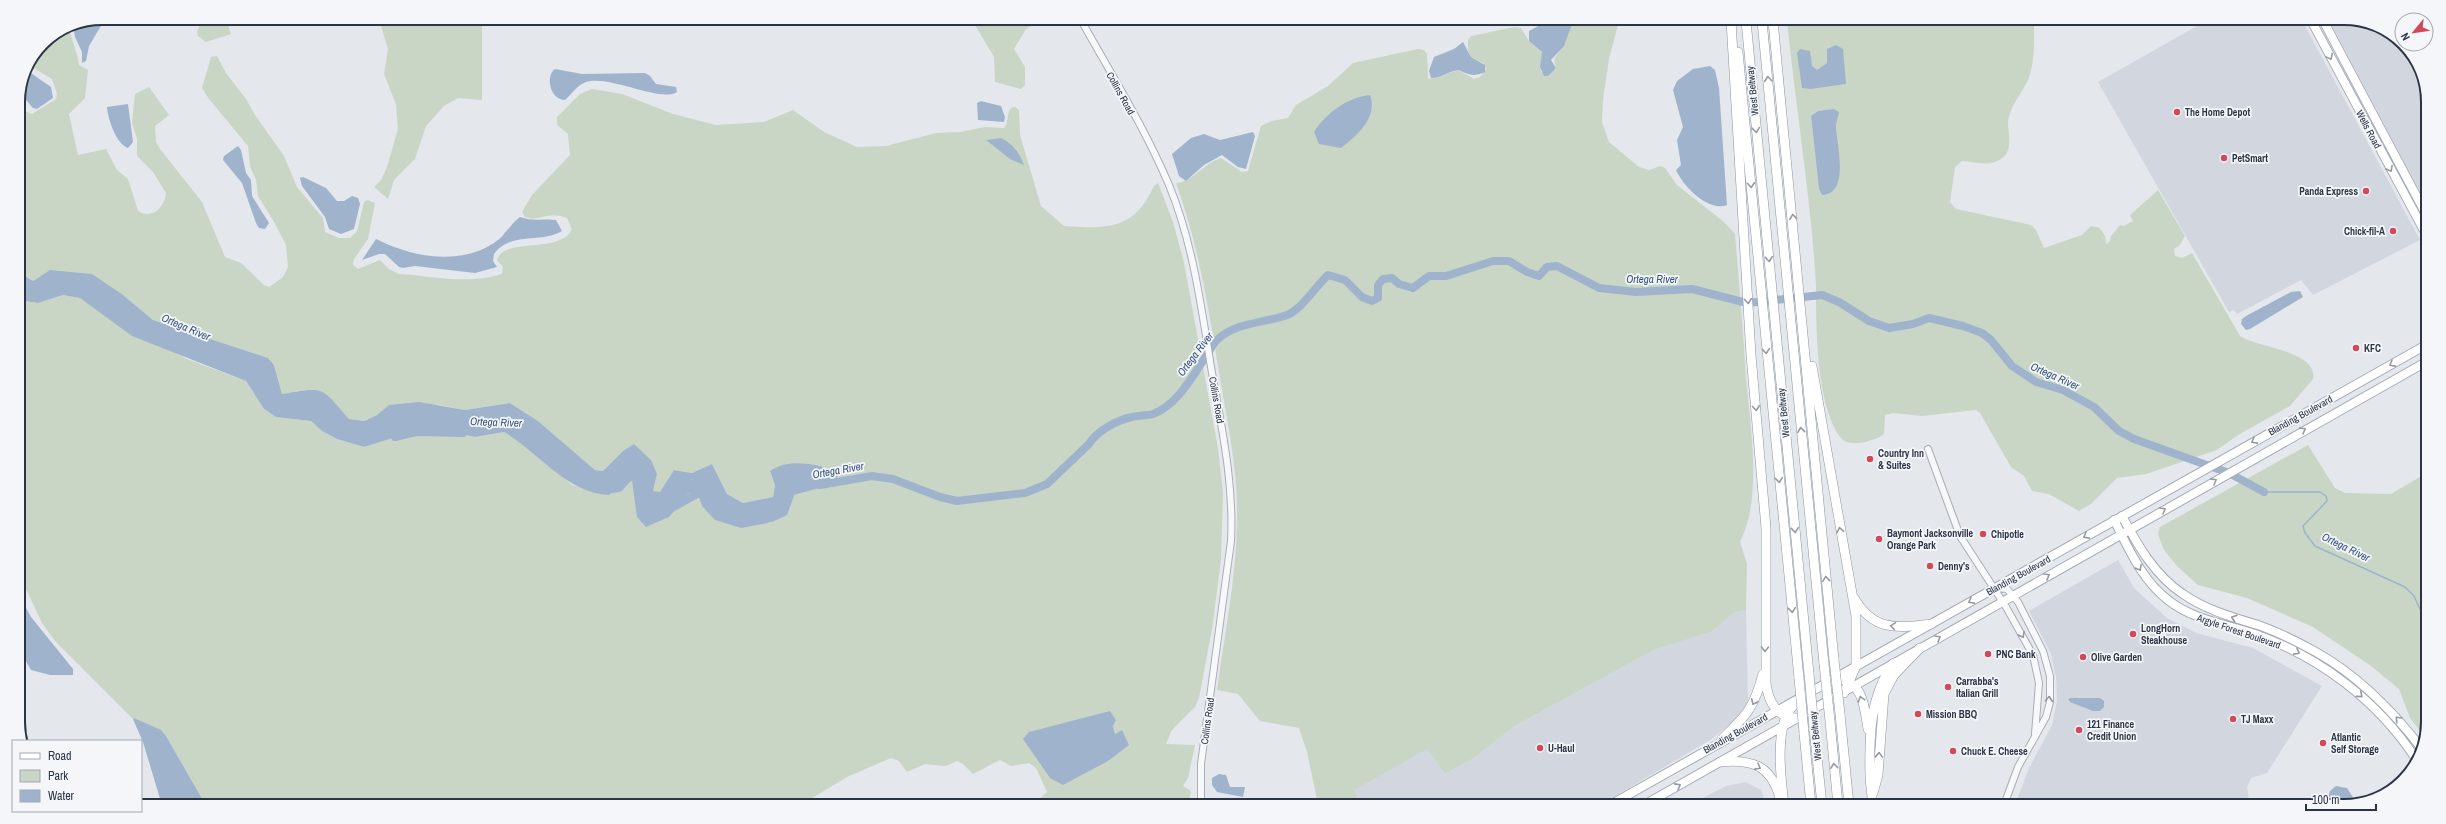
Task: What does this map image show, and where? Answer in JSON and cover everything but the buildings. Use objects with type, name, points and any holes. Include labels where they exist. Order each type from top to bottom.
[{"type":"highway","points":[[1730,25],[1751,355],[1766,528],[1765,665],[1768,697],[1776,710],[1786,717],[1798,718]]},
{"type":"highway","points":[[1734,25],[1810,799]]},
{"type":"highway","name":"West Beltway","points":[[1746,25],[1821,799]]},
{"type":"highway","name":"West Beltway","points":[[1762,25],[1837,799]]},
{"type":"highway","points":[[1773,25],[1800,284],[1834,660],[1848,799]]},
{"type":"highway","points":[[1802,309],[1834,497],[1853,596],[1857,627],[1856,666],[1852,683],[1844,693]]},
{"type":"highway","points":[[1853,596],[1868,616],[1884,625],[1900,627],[1931,624]]},
{"type":"highway","points":[[1872,799],[1878,776],[1884,694],[1894,675],[1920,648]]},
{"type":"highway","points":[[1873,793],[1870,776],[1870,740],[1877,691],[1894,663]]},
{"type":"highway","points":[[1722,739],[1745,718],[1754,704],[1765,665]]},
{"type":"highway","points":[[1836,678],[1852,683],[1865,710],[1870,740]]},
{"type":"highway","points":[[1783,799],[1783,726],[1786,717],[1797,702],[1810,692]]},
{"type":"highway","points":[[1720,762],[1745,761],[1765,770],[1775,786],[1780,799]]},
{"type":"main road","name":"Wells Road","points":[[2314,25],[2421,225]]},
{"type":"main road","name":"Wells Road","points":[[2326,25],[2421,205]]},
{"type":"main road","name":"Blanding Boulevard","points":[[1620,799],[1722,739],[1836,678],[2184,480],[2421,348]]},
{"type":"main road","name":"Blanding Boulevard","points":[[1852,683],[1894,663],[2121,533],[2421,365]]},
{"type":"main road","name":"Argyle Forest Boulevard","points":[[2122,516],[2151,564],[2182,594],[2221,613],[2271,630],[2316,652],[2357,680],[2403,724],[2418,743]]},
{"type":"main road","name":"Argyle Forest Boulevard","points":[[2114,520],[2146,580],[2169,601],[2192,615],[2254,634],[2299,653],[2352,688],[2381,715],[2413,755]]},
{"type":"main road","name":"Blanding Boulevard","points":[[1655,799],[1844,693]]},
{"type":"street","name":"Collins Road","points":[[1084,25],[1150,146],[1169,185],[1188,243],[1229,466],[1232,521],[1228,578],[1201,757],[1201,799]]},
{"type":"street","points":[[1928,449],[1960,536],[2002,601],[2033,655],[2039,683],[2034,734]]},
{"type":"street","points":[[1994,588],[2007,589],[2013,595],[2043,651],[2050,676],[2050,702],[2046,717],[2034,734],[2018,767],[2006,799]]},
{"type":"street","points":[[2254,634],[2271,630]]},
{"type":"street","points":[[2033,655],[2043,651]]},
{"type":"shaded area","points":[[2199,25],[2305,25],[2420,240],[2313,295],[2301,280],[2237,314],[2234,310],[2229,312],[2098,82]]},
{"type":"shaded area","points":[[2332,25],[2354,26],[2368,29],[2391,41],[2394,44],[2394,52],[2402,52],[2413,68],[2420,87],[2421,194]]},
{"type":"shaded area","points":[[2118,560],[2134,588],[2167,618],[2196,633],[2253,648],[2322,686],[2267,773],[2251,778],[2247,787],[2249,799],[2017,799],[2029,768],[2052,725],[2057,701],[2056,677],[2051,654],[2029,611]]},
{"type":"shaded area","points":[[1746,610],[1748,705],[1737,719],[1710,740],[1610,799],[1359,799],[1353,790],[1427,748],[1445,774],[1474,758],[1515,726],[1654,650],[1711,632],[1735,612]]},
{"type":"shaded area","points":[[1746,782],[1761,790],[1764,799],[1701,799],[1726,786]]},
{"type":"green space","points":[[200,25],[228,25],[231,34],[206,42],[198,36],[197,31]]},
{"type":"green space","points":[[482,25],[482,100],[458,98],[444,106],[426,126],[415,159],[394,180],[388,199],[374,187],[381,180],[387,167],[398,129],[396,104],[384,74],[388,49],[381,26]]},
{"type":"green space","points":[[975,25],[1033,25],[1026,29],[1014,49],[1025,67],[1025,85],[1021,89],[995,82],[994,57]]},
{"type":"green space","points":[[1572,25],[1618,25],[1609,59],[1603,99],[1602,122],[1609,142],[1639,167],[1649,170],[1660,166],[1665,168],[1677,185],[1724,222],[1735,234],[1753,461],[1751,504],[1747,524],[1740,542],[1747,564],[1746,610],[1735,612],[1711,632],[1654,650],[1515,726],[1474,758],[1445,774],[1427,749],[1354,790],[1358,799],[1317,799],[1307,752],[1299,728],[1260,721],[1238,694],[1217,690],[1233,578],[1237,533],[1237,493],[1212,329],[1197,255],[1176,183],[1187,180],[1215,160],[1221,158],[1242,172],[1248,171],[1261,126],[1272,121],[1288,118],[1296,105],[1328,86],[1353,63],[1418,49],[1424,50],[1427,54],[1428,79],[1459,70],[1474,79],[1480,77],[1486,69],[1483,63],[1471,57],[1468,50],[1468,40],[1471,36],[1515,27],[1521,28],[1529,41],[1542,52],[1541,72],[1556,69],[1554,59],[1561,49]]},
{"type":"green space","points":[[1787,25],[2034,25],[2032,68],[2028,80],[2009,115],[2008,150],[2003,157],[1994,162],[1984,164],[1962,161],[1955,167],[1950,202],[1956,209],[2031,225],[2036,230],[2044,248],[2082,235],[2091,226],[2100,228],[2105,236],[2106,244],[2110,241],[2111,236],[2120,225],[2124,226],[2133,221],[2130,215],[2158,190],[2185,236],[2180,245],[2174,249],[2175,256],[2182,258],[2192,253],[2240,336],[2296,356],[2306,362],[2312,370],[2313,379],[2290,406],[2238,435],[2217,450],[2146,474],[2117,478],[2091,504],[2079,511],[2049,494],[2032,491],[2024,476],[2011,467],[1980,413],[1976,410],[1922,416],[1893,413],[1885,415],[1884,434],[1880,437],[1863,442],[1846,442],[1842,439],[1833,425],[1822,388],[1817,344],[1816,286],[1805,172]],"holes":[[[1837,110],[1836,131],[1840,164],[1838,179],[1829,193],[1822,195],[1819,189],[1811,116],[1818,111]]]},
{"type":"green space","points":[[70,32],[79,65],[88,70],[85,98],[69,114],[78,155],[106,149],[117,170],[128,179],[138,211],[148,214],[157,211],[163,203],[166,193],[153,172],[137,156],[137,139],[132,123],[135,94],[149,87],[169,115],[155,126],[156,142],[160,149],[202,202],[225,257],[241,263],[264,285],[269,287],[283,277],[288,267],[286,245],[258,196],[256,180],[250,166],[248,146],[209,99],[202,88],[211,57],[217,56],[226,73],[246,99],[255,115],[284,156],[297,187],[323,218],[325,232],[339,238],[350,238],[357,231],[364,202],[367,200],[375,203],[368,239],[354,259],[353,265],[358,269],[380,260],[389,269],[399,274],[450,279],[477,279],[502,274],[503,267],[497,260],[502,253],[510,249],[521,246],[545,244],[566,237],[572,229],[567,218],[554,215],[535,219],[525,217],[522,212],[532,195],[570,155],[568,134],[557,125],[557,117],[580,94],[592,89],[622,94],[673,114],[716,125],[764,122],[793,110],[824,132],[857,147],[886,146],[936,133],[960,132],[985,127],[1004,128],[1006,126],[1009,110],[1015,107],[1019,110],[1020,135],[1041,206],[1064,226],[1094,227],[1118,224],[1128,219],[1138,211],[1154,186],[1158,183],[1173,222],[1184,263],[1218,448],[1223,493],[1221,560],[1212,629],[1199,698],[1195,707],[1172,730],[1166,744],[1195,745],[1188,778],[1183,786],[1191,791],[1189,799],[1039,799],[1047,792],[1036,768],[1029,763],[1011,766],[1000,760],[973,774],[963,764],[957,761],[946,766],[925,764],[907,772],[899,761],[891,758],[847,777],[811,799],[202,799],[166,736],[134,718],[133,719],[55,641],[42,623],[25,587],[25,301],[38,303],[63,295],[80,298],[187,359],[246,381],[264,409],[276,417],[311,421],[322,431],[337,439],[364,447],[422,429],[438,429],[475,437],[504,432],[524,443],[572,485],[609,495],[622,485],[632,481],[635,498],[697,492],[702,506],[780,514],[794,495],[827,486],[770,471],[775,485],[773,497],[743,503],[727,494],[712,464],[692,473],[674,470],[660,493],[653,491],[657,474],[623,451],[603,471],[595,470],[538,421],[510,403],[465,410],[439,405],[390,405],[377,415],[363,421],[349,419],[333,401],[321,392],[306,391],[282,394],[274,365],[268,358],[153,320],[123,295],[40,276],[33,281],[25,276],[25,113],[32,114],[56,99],[57,94],[52,79],[33,68],[38,59],[51,44]],"holes":[[[1116,720],[1113,726],[1115,734],[1123,730],[1050,778]]]},
{"type":"green space","points":[[2308,445],[2335,488],[2345,493],[2391,494],[2421,476],[2420,731],[2410,718],[2399,689],[2371,666],[2313,627],[2247,598],[2198,585],[2177,566],[2164,550],[2158,534],[2160,527]]},
{"type":"water","points":[[101,25],[89,46],[86,61],[82,63],[82,52],[75,37],[74,31],[87,26]]},
{"type":"water","points":[[1540,25],[1572,25],[1564,46],[1551,60],[1556,68],[1548,76],[1544,76],[1540,67],[1542,52],[1529,41],[1529,31]]},
{"type":"water","points":[[1463,42],[1471,57],[1485,65],[1485,72],[1472,75],[1459,70],[1431,78],[1429,71],[1434,57],[1454,49]]},
{"type":"water","points":[[1836,45],[1843,49],[1846,84],[1810,89],[1802,88],[1797,53],[1800,49],[1810,51],[1812,66],[1817,70],[1827,63],[1827,49]]},
{"type":"water","points":[[1710,66],[1715,70],[1719,88],[1727,205],[1720,206],[1712,205],[1697,196],[1684,183],[1676,170],[1681,165],[1677,140],[1683,127],[1673,90],[1677,81],[1693,69]]},
{"type":"water","points":[[555,69],[582,74],[645,73],[650,76],[656,84],[676,87],[677,92],[659,94],[608,82],[596,81],[583,83],[577,87],[565,100],[556,96],[551,87],[550,77]]},
{"type":"water","points":[[31,73],[51,87],[53,98],[37,109],[33,108],[25,99],[26,87]]},
{"type":"water","points":[[1370,95],[1372,103],[1369,118],[1354,137],[1341,148],[1319,144],[1314,132],[1331,112],[1354,99]]},
{"type":"water","points":[[981,101],[1001,106],[1005,117],[1004,122],[978,120],[977,103]]},
{"type":"water","points":[[128,104],[133,142],[128,148],[120,142],[116,136],[109,118],[107,107]]},
{"type":"water","points":[[1834,109],[1839,112],[1836,128],[1840,167],[1839,178],[1836,187],[1831,193],[1822,195],[1819,189],[1811,116],[1818,111]]},
{"type":"water","points":[[1253,132],[1255,136],[1246,169],[1238,167],[1222,155],[1204,165],[1186,181],[1179,176],[1172,154],[1191,138],[1204,134],[1220,140]]},
{"type":"water","points":[[1001,138],[1015,149],[1024,165],[1010,159],[986,140]]},
{"type":"water","points":[[238,146],[241,150],[246,173],[251,180],[252,196],[269,223],[265,229],[259,228],[242,183],[223,160],[224,156]]},
{"type":"water","points":[[303,177],[326,188],[337,201],[344,201],[352,196],[358,198],[360,204],[354,229],[341,234],[329,229],[325,217],[302,186],[300,178]]},
{"type":"water","points":[[520,217],[556,220],[562,231],[553,235],[517,240],[509,243],[501,247],[494,254],[493,261],[497,267],[475,273],[415,266],[403,268],[399,267],[385,254],[379,254],[362,260],[376,239],[420,254],[450,257],[465,255],[494,243]]},
{"type":"water","points":[[50,270],[92,274],[123,295],[153,320],[268,358],[274,365],[282,394],[307,390],[321,392],[327,395],[349,419],[364,421],[377,415],[389,405],[419,402],[465,410],[510,403],[538,421],[595,470],[603,471],[623,451],[634,444],[651,460],[657,474],[653,491],[660,492],[674,470],[692,473],[712,464],[727,494],[743,503],[773,497],[775,485],[770,471],[778,466],[796,463],[815,465],[843,472],[827,486],[794,495],[780,514],[768,523],[741,528],[715,520],[702,506],[697,492],[688,494],[669,517],[646,527],[637,517],[632,481],[622,485],[609,495],[594,493],[566,480],[504,432],[475,437],[438,429],[422,429],[364,447],[337,439],[322,431],[311,421],[276,417],[264,409],[246,381],[132,336],[80,298],[63,295],[38,303],[25,301],[25,276],[33,281]]},
{"type":"water","points":[[2300,291],[2303,297],[2250,329],[2246,330],[2241,324],[2242,319],[2246,316],[2291,292]]},
{"type":"water","points":[[25,606],[31,617],[73,669],[73,675],[50,675],[31,670],[26,661]]},
{"type":"water","points":[[2100,698],[2104,701],[2104,707],[2100,711],[2093,711],[2070,702],[2068,699]]},
{"type":"water","points":[[1110,711],[1116,720],[1113,726],[1115,734],[1122,730],[1129,745],[1108,761],[1063,785],[1050,778],[1023,739],[1029,732]]},
{"type":"water","points":[[134,718],[161,730],[166,736],[202,799],[160,799],[143,742],[133,719]]},
{"type":"water","points":[[1219,774],[1226,775],[1230,787],[1245,787],[1243,797],[1217,792],[1212,785],[1212,778]]},
{"type":"water","points":[[2336,786],[2347,788],[2354,799],[2327,799],[2330,791]]},
{"type":"waterway","name":"Ortega River","points":[[820,485],[872,476],[893,479],[940,497],[957,501],[1025,493],[1047,484],[1097,435],[1114,423],[1126,418],[1153,414],[1170,404],[1190,381],[1218,339],[1226,333],[1242,326],[1278,318],[1293,312],[1328,275],[1345,280],[1362,297],[1372,301],[1378,298],[1378,285],[1383,279],[1392,278],[1399,284],[1413,288],[1429,276],[1446,276],[1493,261],[1509,261],[1527,272],[1539,276],[1547,267],[1557,266],[1599,288],[1636,292],[1692,289],[1747,303],[1822,295],[1839,302],[1869,321],[1889,328],[1913,324],[1929,318],[1963,326],[1982,333],[1991,340],[2012,366],[2036,382],[2063,390],[2094,407],[2119,431],[2134,439],[2229,473],[2264,492]]},
{"type":"waterway","name":"Ortega River","points":[[395,437],[416,432],[463,433]]},
{"type":"waterway","name":"Ortega River","points":[[606,490],[619,488],[628,478]]},
{"type":"waterway","name":"Ortega River","points":[[2264,492],[2320,492],[2326,496],[2327,501],[2303,526],[2305,533],[2315,546],[2405,587],[2414,596],[2421,611]]},
{"type":"waterway","name":"Ortega River","points":[[670,509],[699,493],[708,495]]},
{"type":"waterway","name":"Ortega River","points":[[771,518],[784,512],[790,495]]},
{"type":"place","name":"The Home Depot","points":[[2177,112]]},
{"type":"place","name":"PetSmart","points":[[2224,158]]},
{"type":"place","name":"Panda Express","points":[[2366,191]]},
{"type":"place","name":"Chick-fil-A","points":[[2393,231]]},
{"type":"place","name":"KFC","points":[[2356,348]]},
{"type":"place","name":"Country Inn & Suites","points":[[1870,459]]},
{"type":"place","name":"Chipotle","points":[[1983,534]]},
{"type":"place","name":"Baymont Jacksonville Orange Park","points":[[1879,539]]},
{"type":"place","name":"Denny's","points":[[1930,566]]},
{"type":"place","name":"LongHorn Steakhouse","points":[[2133,634]]},
{"type":"place","name":"PNC Bank","points":[[1988,654]]},
{"type":"place","name":"Olive Garden","points":[[2083,657]]},
{"type":"place","name":"Carrabba's Italian Grill","points":[[1948,687]]},
{"type":"place","name":"Mission BBQ","points":[[1918,714]]},
{"type":"place","name":"TJ Maxx","points":[[2233,719]]},
{"type":"place","name":"121 Finance Credit Union","points":[[2079,730]]},
{"type":"place","name":"Atlantic Self Storage","points":[[2323,743]]},
{"type":"place","name":"U-Haul","points":[[1540,748]]},
{"type":"place","name":"Chuck E. Cheese","points":[[1953,751]]}]
